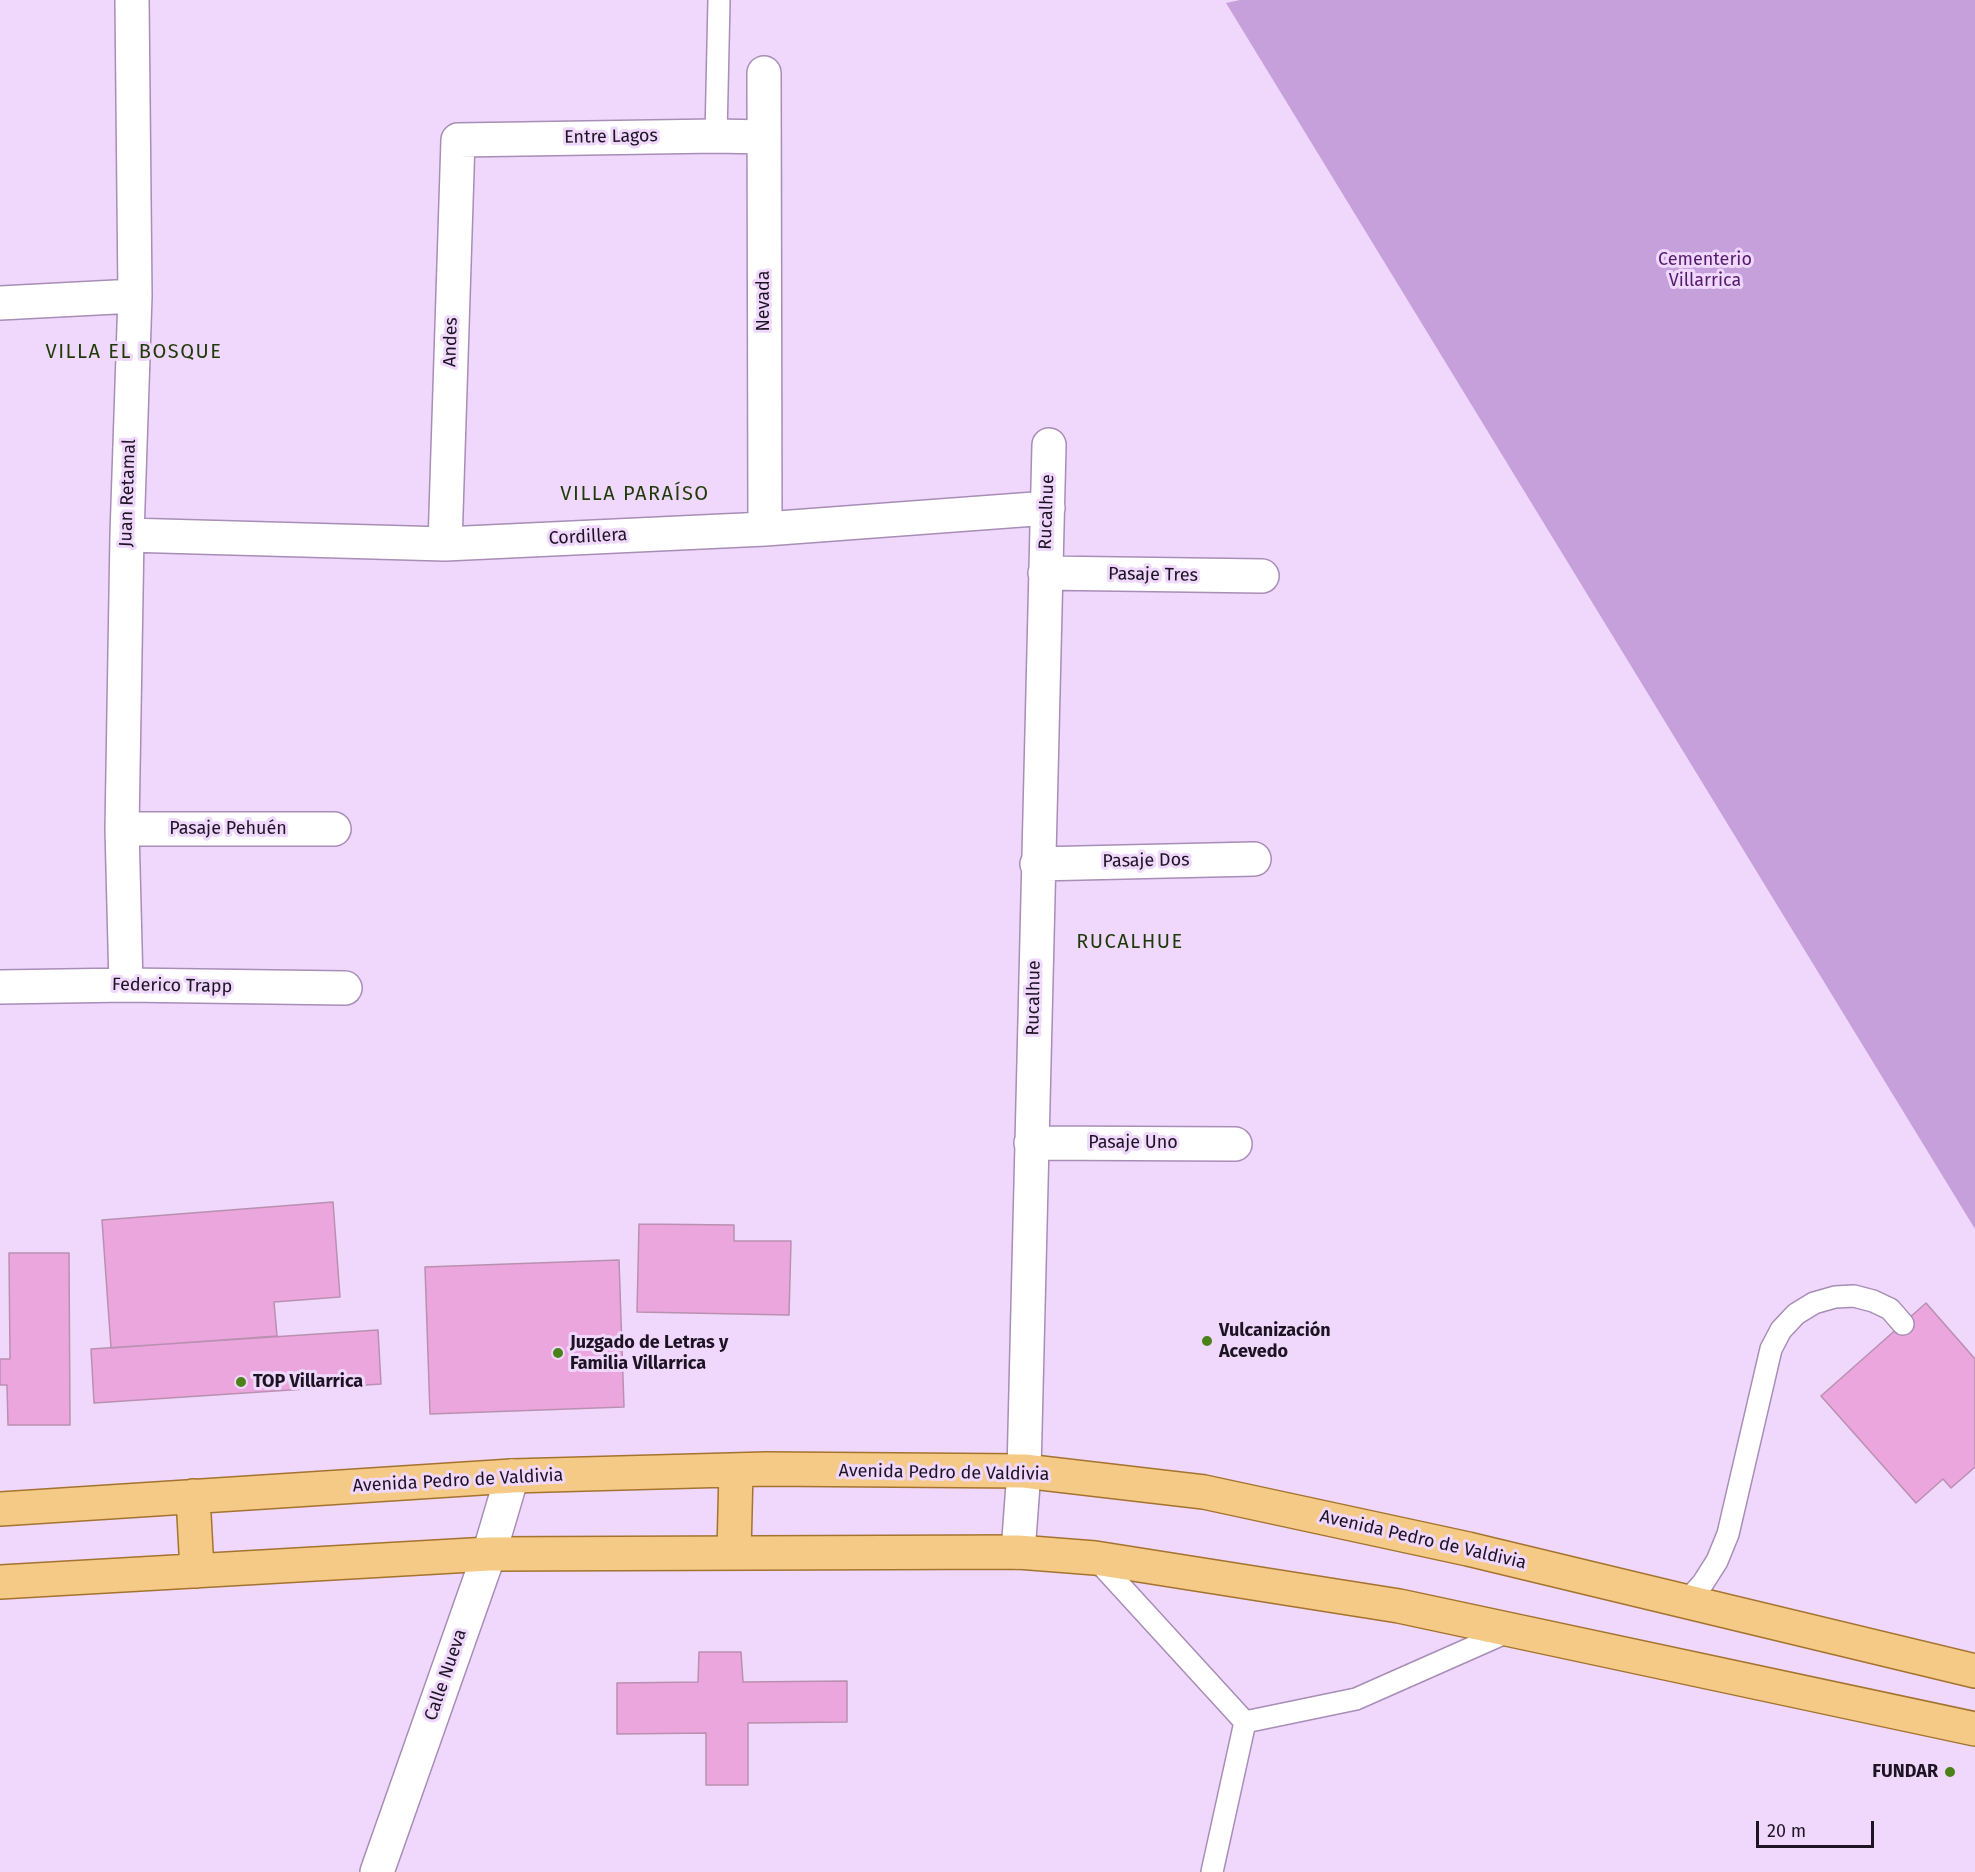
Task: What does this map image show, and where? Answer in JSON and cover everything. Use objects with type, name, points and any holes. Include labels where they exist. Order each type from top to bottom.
[{"type":"main road","name":"Avenida Pedro de Valdivia","points":[[0,1509],[512,1476],[736,1470],[1024,1472],[1204,1492],[1468,1549],[1975,1671]]},
{"type":"main road","points":[[734,1553],[736,1470]]},
{"type":"main road","points":[[193,1496],[197,1571]]},
{"type":"main road","points":[[0,1582],[489,1554],[1018,1552],[1095,1558],[1399,1606],[1975,1730]]},
{"type":"street","name":"Juan Retamal","points":[[126,986],[122,829],[127,536],[135,296],[132,0]]},
{"type":"street","name":"Nevada","points":[[764,73],[765,529]]},
{"type":"street","name":"Entre Lagos","points":[[458,140],[764,137]]},
{"type":"street","name":"Andes","points":[[445,544],[458,140]]},
{"type":"street","points":[[0,303],[135,296]]},
{"type":"street","name":"Rucalhue","points":[[1018,1552],[1024,1472],[1049,445]]},
{"type":"street","name":"Cordillera","points":[[127,536],[445,544],[765,529],[1048,508]]},
{"type":"street","name":"Pasaje Tres","points":[[1045,573],[1262,576]]},
{"type":"street","name":"Pasaje Pehuén","points":[[122,829],[334,829]]},
{"type":"street","name":"Pasaje Dos","points":[[1037,864],[1254,859]]},
{"type":"street","name":"Federico Trapp","points":[[0,987],[345,988]]},
{"type":"street","name":"Pasaje Uno","points":[[1031,1143],[1235,1144]]},
{"type":"street","name":"Calle Nueva","points":[[377,1872],[489,1554],[512,1476]]},
{"type":"lane","points":[[716,136],[719,0]]},
{"type":"lane","points":[[1686,1602],[1703,1583],[1717,1561],[1728,1534],[1771,1349],[1781,1330],[1796,1314],[1814,1303],[1835,1297],[1854,1296],[1890,1309],[1903,1324]]},
{"type":"lane","points":[[1095,1558],[1245,1722]]},
{"type":"lane","points":[[1245,1722],[1356,1699],[1513,1629]]},
{"type":"lane","points":[[1212,1872],[1245,1722]]},
{"type":"green space","name":"Cementerio Villarrica","points":[[1240,0],[1975,0],[1975,1229],[1226,3]]},
{"type":"building","points":[[333,1202],[340,1297],[274,1302],[277,1336],[111,1348],[102,1220]]},
{"type":"building","points":[[639,1224],[734,1225],[734,1241],[791,1241],[789,1315],[637,1312]]},
{"type":"building","points":[[9,1253],[69,1253],[70,1425],[8,1425],[7,1385],[0,1385],[0,1359],[10,1359]]},
{"type":"building","points":[[619,1260],[624,1407],[430,1414],[425,1267]]},
{"type":"building","points":[[1926,1303],[1975,1359],[1975,1467],[1951,1488],[1943,1479],[1916,1503],[1821,1396]]},
{"type":"building","points":[[378,1330],[381,1384],[94,1403],[91,1349]]},
{"type":"building","points":[[699,1652],[741,1652],[743,1682],[847,1681],[847,1722],[748,1723],[748,1785],[706,1785],[706,1733],[617,1734],[617,1683],[698,1682]]},
{"type":"place","name":"Vulcanización Acevedo","points":[[1207,1341]]},
{"type":"place","name":"Juzgado de Letras y Familia Villarrica","points":[[558,1353]]},
{"type":"place","name":"TOP Villarrica","points":[[241,1382]]},
{"type":"place","name":"FUNDAR","points":[[1950,1772]]},
{"type":"district","name":"VILLA EL BOSQUE","points":[[134,352]]},
{"type":"district","name":"VILLA PARAÍSO","points":[[635,494]]},
{"type":"district","name":"RUCALHUE","points":[[1130,942]]}]
